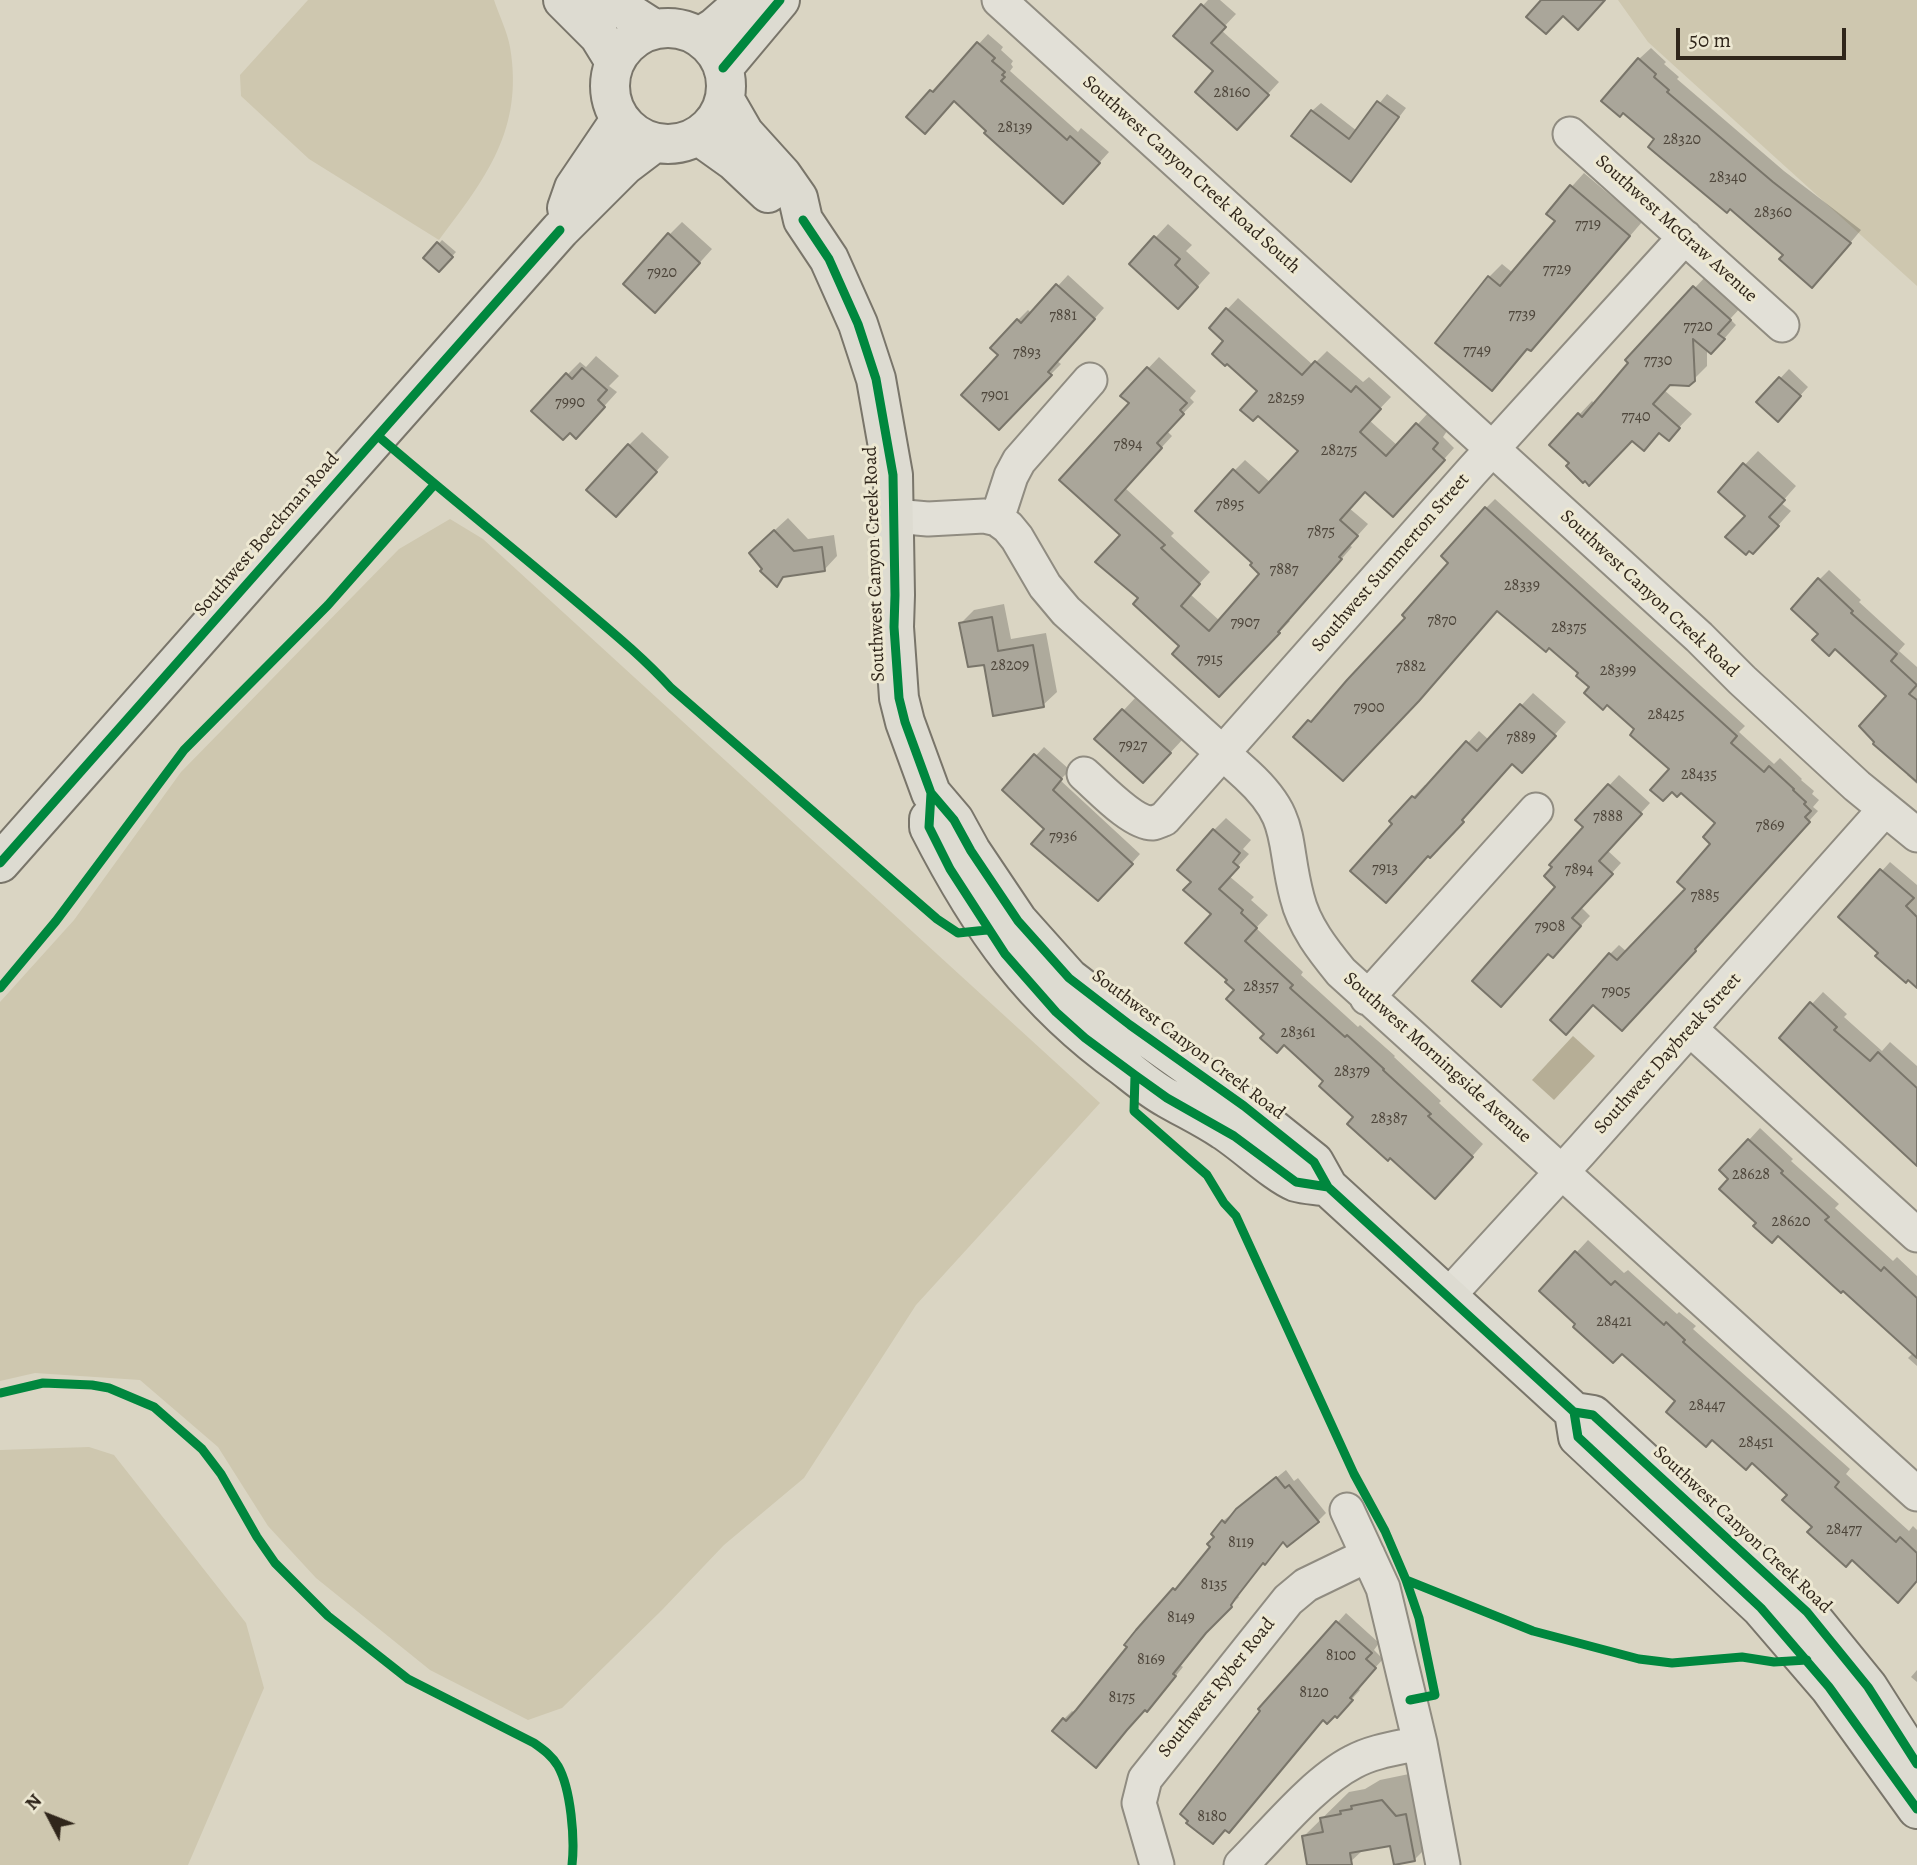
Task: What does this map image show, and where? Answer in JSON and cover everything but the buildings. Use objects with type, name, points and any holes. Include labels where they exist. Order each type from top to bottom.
[{"type":"main road","points":[[563,0],[599,36],[614,62]]},
{"type":"main road","points":[[609,0],[654,29]]},
{"type":"main road","points":[[701,36],[746,0]]},
{"type":"main road","points":[[724,84],[780,0]]},
{"type":"main road","points":[[678,28],[701,36],[718,54],[724,84],[720,114],[711,127],[699,136],[677,144],[654,143],[635,135],[620,120],[611,102],[609,81],[614,62],[624,47],[638,35],[654,29],[678,28]]},
{"type":"main road","name":"Southwest Canyon Creek Road","points":[[724,84],[744,132],[798,198],[803,220],[829,259],[858,324],[876,379],[893,475],[894,639],[899,698],[905,722],[930,793],[954,820],[971,851],[1018,921],[1069,978],[1130,1025],[1244,1105],[1314,1162],[1328,1187],[1574,1412],[1593,1415],[1807,1612],[1868,1687],[1917,1763]]},
{"type":"main road","name":"Southwest Boeckman Road","points":[[560,230],[574,188],[620,120]]},
{"type":"main road","name":"Southwest Canyon Creek Road","points":[[699,136],[734,161],[785,208],[803,220]]},
{"type":"main road","name":"Southwest Boeckman Road","points":[[0,863],[560,230],[625,166],[654,143]]},
{"type":"main road","name":"Southwest Canyon Creek Road","points":[[1574,1412],[1578,1437],[1761,1608],[1807,1660],[1917,1809]]},
{"type":"street","name":"Southwest Canyon Creek Road South","points":[[999,0],[1382,351]]},
{"type":"street","name":"Southwest McGraw Avenue","points":[[1570,134],[1782,325]]},
{"type":"street","name":"Southwest Summerton Street","points":[[1084,774],[1126,810],[1142,820],[1153,823],[1164,819],[1685,237]]},
{"type":"street","name":"Southwest Canyon Creek Road","points":[[1382,351],[1699,637],[1741,680],[1839,770],[1917,835]]},
{"type":"street","points":[[894,516],[928,519],[984,516],[997,519],[1018,461],[1090,380]]},
{"type":"street","name":"Southwest Morningside Avenue","points":[[997,519],[1017,538],[1045,586],[1066,611],[1223,753],[1273,802],[1286,833],[1297,900],[1323,949],[1341,972],[1917,1494]]},
{"type":"street","name":"Southwest Daybreak Street","points":[[1448,1296],[1885,809]]},
{"type":"street","points":[[1367,998],[1536,810]]},
{"type":"street","points":[[1689,1029],[1917,1236]]},
{"type":"street","points":[[1347,1510],[1384,1588],[1420,1743],[1443,1865]]},
{"type":"street","name":"Southwest Ryber Road","points":[[1157,1865],[1139,1803],[1145,1779],[1289,1600],[1306,1586],[1368,1555]]},
{"type":"street","points":[[1241,1865],[1319,1786],[1350,1763],[1369,1755],[1420,1743]]},
{"type":"shaded area","points":[[308,0],[494,0],[509,41],[513,76],[506,128],[486,173],[439,240],[309,159],[241,96],[240,75]]},
{"type":"shaded area","points":[[1618,0],[1917,0],[1917,286],[1648,42]]},
{"type":"shaded area","points":[[450,519],[483,539],[1100,1103],[916,1305],[804,1478],[724,1545],[562,1708],[528,1720],[430,1670],[316,1578],[268,1526],[218,1447],[140,1380],[35,1373],[0,1381],[0,1002],[74,920],[181,772],[399,549]]},
{"type":"shaded area","points":[[1573,1036],[1595,1056],[1554,1100],[1532,1080]]},
{"type":"shaded area","points":[[89,1447],[114,1455],[246,1623],[264,1688],[188,1865],[0,1865],[0,1450]]},
{"type":"cycle path","points":[[723,68],[780,0]]},
{"type":"cycle path","points":[[803,220],[829,259],[858,324],[876,379],[893,475],[894,627],[899,698],[905,722],[931,793],[954,820],[971,851],[1018,921],[1069,978],[1244,1106],[1314,1162],[1328,1187],[1574,1412],[1593,1415],[1807,1612],[1868,1687],[1917,1764]]},
{"type":"cycle path","points":[[0,863],[560,230]]},
{"type":"cycle path","points":[[378,436],[610,631],[671,688],[937,919],[958,933],[987,930]]},
{"type":"cycle path","points":[[0,988],[56,921],[184,750],[328,605],[434,485]]},
{"type":"cycle path","points":[[931,793],[929,827],[950,869],[1005,954],[1056,1012],[1085,1038],[1167,1098],[1234,1136],[1296,1182],[1328,1187]]},
{"type":"cycle path","points":[[1135,1075],[1134,1111],[1207,1175],[1224,1203],[1236,1216],[1354,1474],[1385,1531],[1406,1580],[1533,1631],[1639,1659],[1672,1663],[1742,1657],[1774,1662],[1807,1660]]},
{"type":"cycle path","points":[[0,1393],[43,1383],[92,1385],[109,1388],[154,1407],[202,1449],[221,1474],[275,1563],[328,1616],[408,1679],[534,1743],[550,1756],[558,1766],[569,1801],[572,1865]]},
{"type":"cycle path","points":[[1574,1412],[1578,1437],[1761,1608],[1829,1687],[1917,1809]]},
{"type":"cycle path","points":[[1406,1580],[1419,1618],[1435,1695],[1410,1700]]}]
